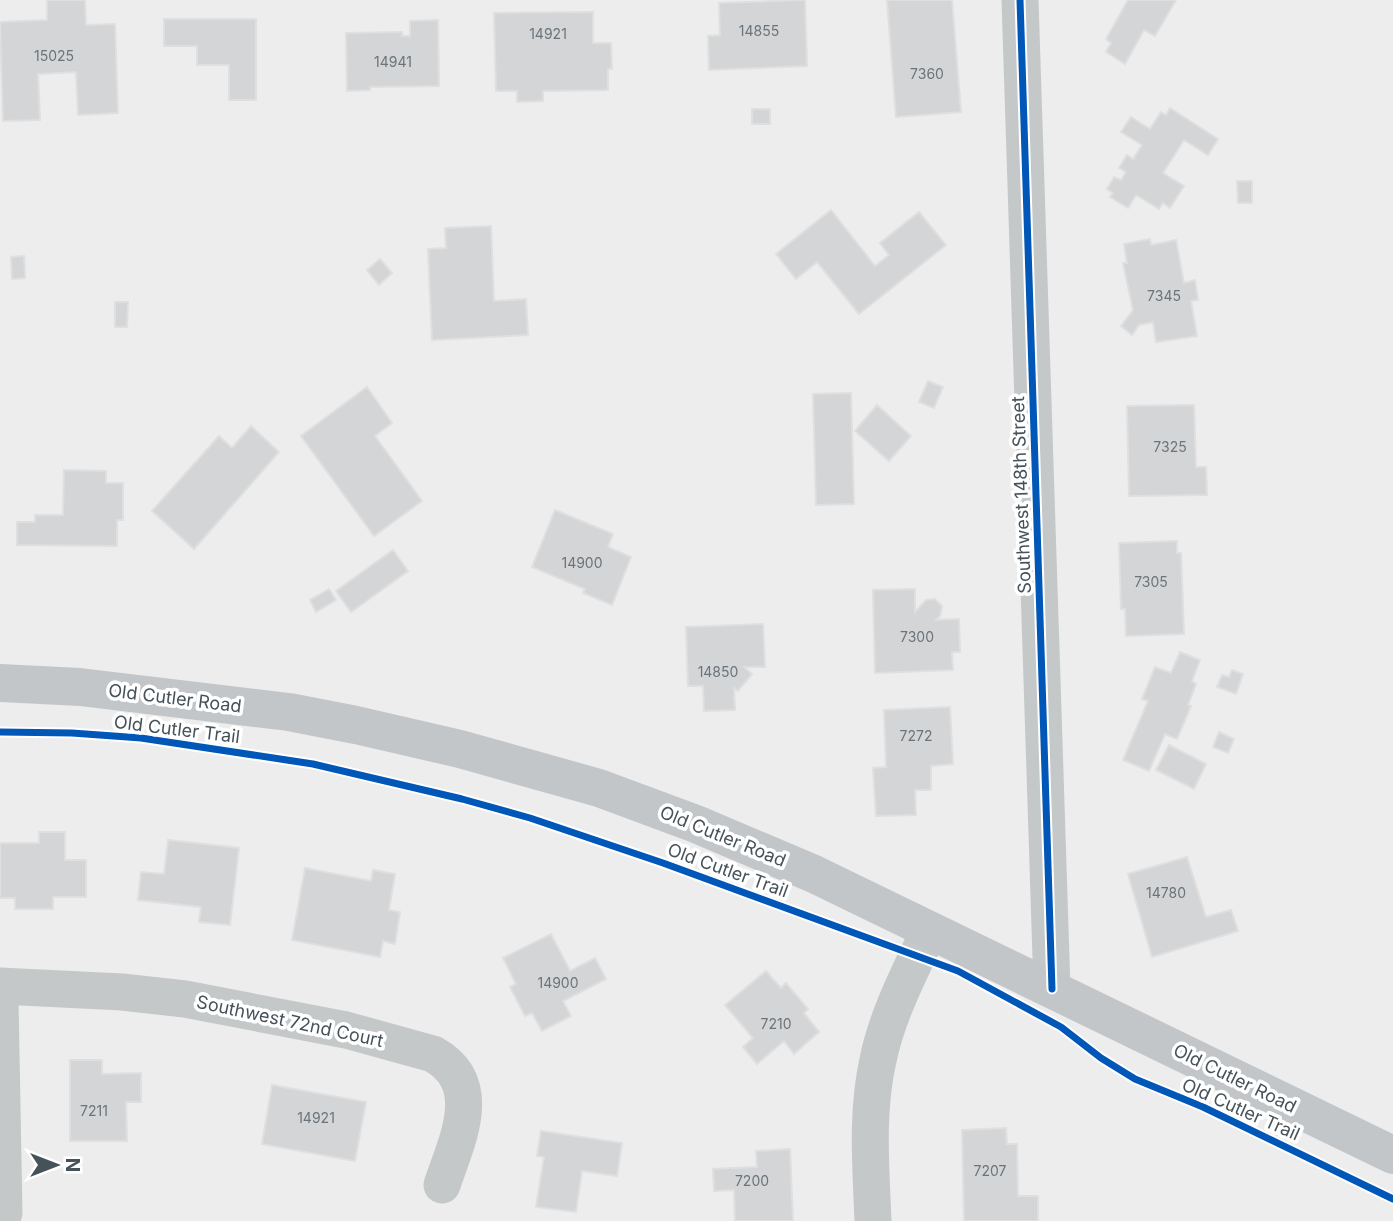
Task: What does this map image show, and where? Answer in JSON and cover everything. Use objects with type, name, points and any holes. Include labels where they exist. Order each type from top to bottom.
[{"type":"main road","name":"Old Cutler Road","points":[[0,683],[101,689],[289,712],[508,761],[599,788],[696,824],[814,874],[1393,1155]]},
{"type":"street","name":"Southwest 148th Street","points":[[1020,0],[1052,989]]},
{"type":"street","points":[[873,1221],[871,1122],[877,1061],[892,1014],[929,931]]},
{"type":"street","name":"Southwest 72nd Court","points":[[0,986],[122,992],[185,999],[346,1030],[433,1054],[447,1064],[457,1079],[463,1094],[465,1112],[442,1185]]},
{"type":"street","points":[[0,1001],[5,1213]]},
{"type":"building","points":[[47,0],[85,0],[86,25],[115,24],[118,113],[78,115],[76,72],[38,74],[40,120],[3,121],[0,22],[47,20]]},
{"type":"building","points":[[805,0],[807,66],[709,70],[708,36],[720,35],[719,3]]},
{"type":"building","points":[[887,0],[952,0],[961,112],[896,117]]},
{"type":"building","points":[[1128,0],[1176,0],[1155,36],[1144,30],[1125,64],[1106,52],[1111,43],[1106,39]]},
{"type":"building","points":[[593,12],[593,43],[611,43],[612,69],[608,69],[608,90],[543,91],[543,101],[517,102],[517,91],[496,91],[494,13]]},
{"type":"building","points":[[164,19],[256,19],[256,100],[229,100],[229,65],[197,65],[197,46],[164,46]]},
{"type":"building","points":[[438,20],[439,86],[370,87],[370,90],[347,91],[346,33],[402,32],[402,36],[410,36],[410,21]]},
{"type":"building","points":[[1170,108],[1218,139],[1208,155],[1184,140],[1163,173],[1184,186],[1170,208],[1163,203],[1159,209],[1136,195],[1128,208],[1110,197],[1113,193],[1107,189],[1114,177],[1121,180],[1126,172],[1119,168],[1127,155],[1133,159],[1142,145],[1121,132],[1131,117],[1150,129],[1161,112],[1166,115]]},
{"type":"building","points":[[752,109],[770,109],[770,124],[752,124]]},
{"type":"building","points":[[1237,181],[1252,181],[1252,203],[1238,203]]},
{"type":"building","points":[[831,210],[875,266],[889,255],[880,243],[919,212],[946,245],[859,314],[817,262],[796,279],[776,254]]},
{"type":"building","points":[[491,226],[494,301],[526,299],[528,335],[432,340],[428,249],[446,248],[445,228]]},
{"type":"building","points":[[1150,239],[1151,245],[1176,240],[1184,283],[1195,280],[1198,300],[1191,301],[1197,336],[1156,342],[1153,322],[1139,325],[1132,335],[1121,326],[1133,310],[1123,263],[1127,263],[1124,244]]},
{"type":"building","points":[[24,256],[25,278],[12,279],[11,257]]},
{"type":"building","points":[[380,259],[392,273],[379,285],[367,270]]},
{"type":"building","points":[[115,302],[128,302],[127,327],[115,327]]},
{"type":"building","points":[[928,381],[943,387],[934,408],[919,402]]},
{"type":"building","points":[[367,387],[392,423],[375,436],[422,501],[374,536],[301,436]]},
{"type":"building","points":[[851,393],[854,504],[816,505],[813,394]]},
{"type":"building","points":[[877,405],[911,436],[889,461],[855,431]]},
{"type":"building","points":[[1194,405],[1196,467],[1206,467],[1207,495],[1129,496],[1127,406]]},
{"type":"building","points":[[251,426],[279,452],[194,549],[152,511],[219,436],[232,448]]},
{"type":"building","points":[[64,470],[106,471],[106,483],[123,483],[123,520],[117,520],[117,546],[17,545],[17,522],[35,522],[35,515],[63,515]]},
{"type":"building","points":[[555,510],[613,534],[608,547],[631,557],[612,605],[583,593],[585,589],[532,567]]},
{"type":"building","points":[[1177,541],[1177,553],[1181,553],[1184,634],[1126,636],[1125,609],[1121,609],[1119,543]]},
{"type":"building","points":[[393,550],[408,571],[351,612],[336,591]]},
{"type":"building","points":[[329,589],[336,600],[316,612],[310,600]]},
{"type":"building","points":[[915,589],[915,612],[926,600],[935,599],[942,606],[940,616],[936,620],[959,619],[960,652],[952,652],[953,670],[875,673],[873,590]]},
{"type":"building","points":[[763,624],[765,667],[744,667],[752,674],[738,691],[734,688],[735,710],[704,711],[703,686],[688,686],[686,627]]},
{"type":"building","points":[[1180,652],[1200,660],[1192,681],[1196,684],[1188,705],[1191,706],[1177,739],[1165,734],[1149,771],[1123,760],[1148,701],[1142,699],[1155,667],[1171,673]]},
{"type":"building","points":[[1232,670],[1243,674],[1236,694],[1217,687],[1222,675],[1229,677]]},
{"type":"building","points":[[950,707],[953,764],[931,766],[931,790],[915,790],[916,815],[876,816],[873,768],[886,767],[884,710]]},
{"type":"building","points":[[1219,732],[1234,739],[1228,753],[1213,747]]},
{"type":"building","points":[[1169,745],[1206,764],[1194,789],[1156,770]]},
{"type":"building","points":[[39,832],[65,832],[65,860],[86,860],[86,897],[53,897],[53,909],[15,909],[15,898],[0,898],[0,843],[39,843]]},
{"type":"building","points":[[168,840],[239,848],[230,925],[199,922],[201,907],[138,900],[141,872],[164,874]]},
{"type":"building","points":[[1187,857],[1206,917],[1231,910],[1238,931],[1152,957],[1128,874]]},
{"type":"building","points":[[305,868],[371,881],[373,870],[395,874],[389,910],[400,912],[395,944],[383,941],[380,957],[292,940]]},
{"type":"building","points":[[551,934],[570,971],[595,958],[606,979],[563,1001],[571,1016],[542,1031],[532,1013],[525,1016],[510,987],[516,984],[503,958]]},
{"type":"building","points":[[766,971],[781,988],[786,983],[808,1009],[804,1013],[819,1032],[794,1054],[784,1041],[757,1064],[743,1047],[753,1038],[725,1005]]},
{"type":"building","points":[[70,1060],[102,1060],[102,1074],[141,1073],[141,1102],[126,1102],[127,1141],[70,1141]]},
{"type":"building","points":[[272,1085],[366,1102],[355,1161],[262,1144]]},
{"type":"building","points":[[1006,1128],[1007,1144],[1017,1144],[1018,1196],[1038,1196],[1038,1221],[964,1221],[962,1130]]},
{"type":"building","points":[[541,1131],[622,1143],[617,1176],[582,1171],[576,1212],[536,1207],[544,1157],[537,1156]]},
{"type":"building","points":[[790,1149],[793,1221],[735,1221],[734,1190],[714,1191],[713,1169],[757,1167],[756,1151]]},
{"type":"cycle path","points":[[1020,0],[1052,989]]},
{"type":"cycle path","name":"Old Cutler Trail","points":[[0,732],[141,738],[313,764],[530,818],[663,863],[958,971],[1061,1027],[1101,1058],[1135,1079],[1203,1107],[1393,1199]]}]
